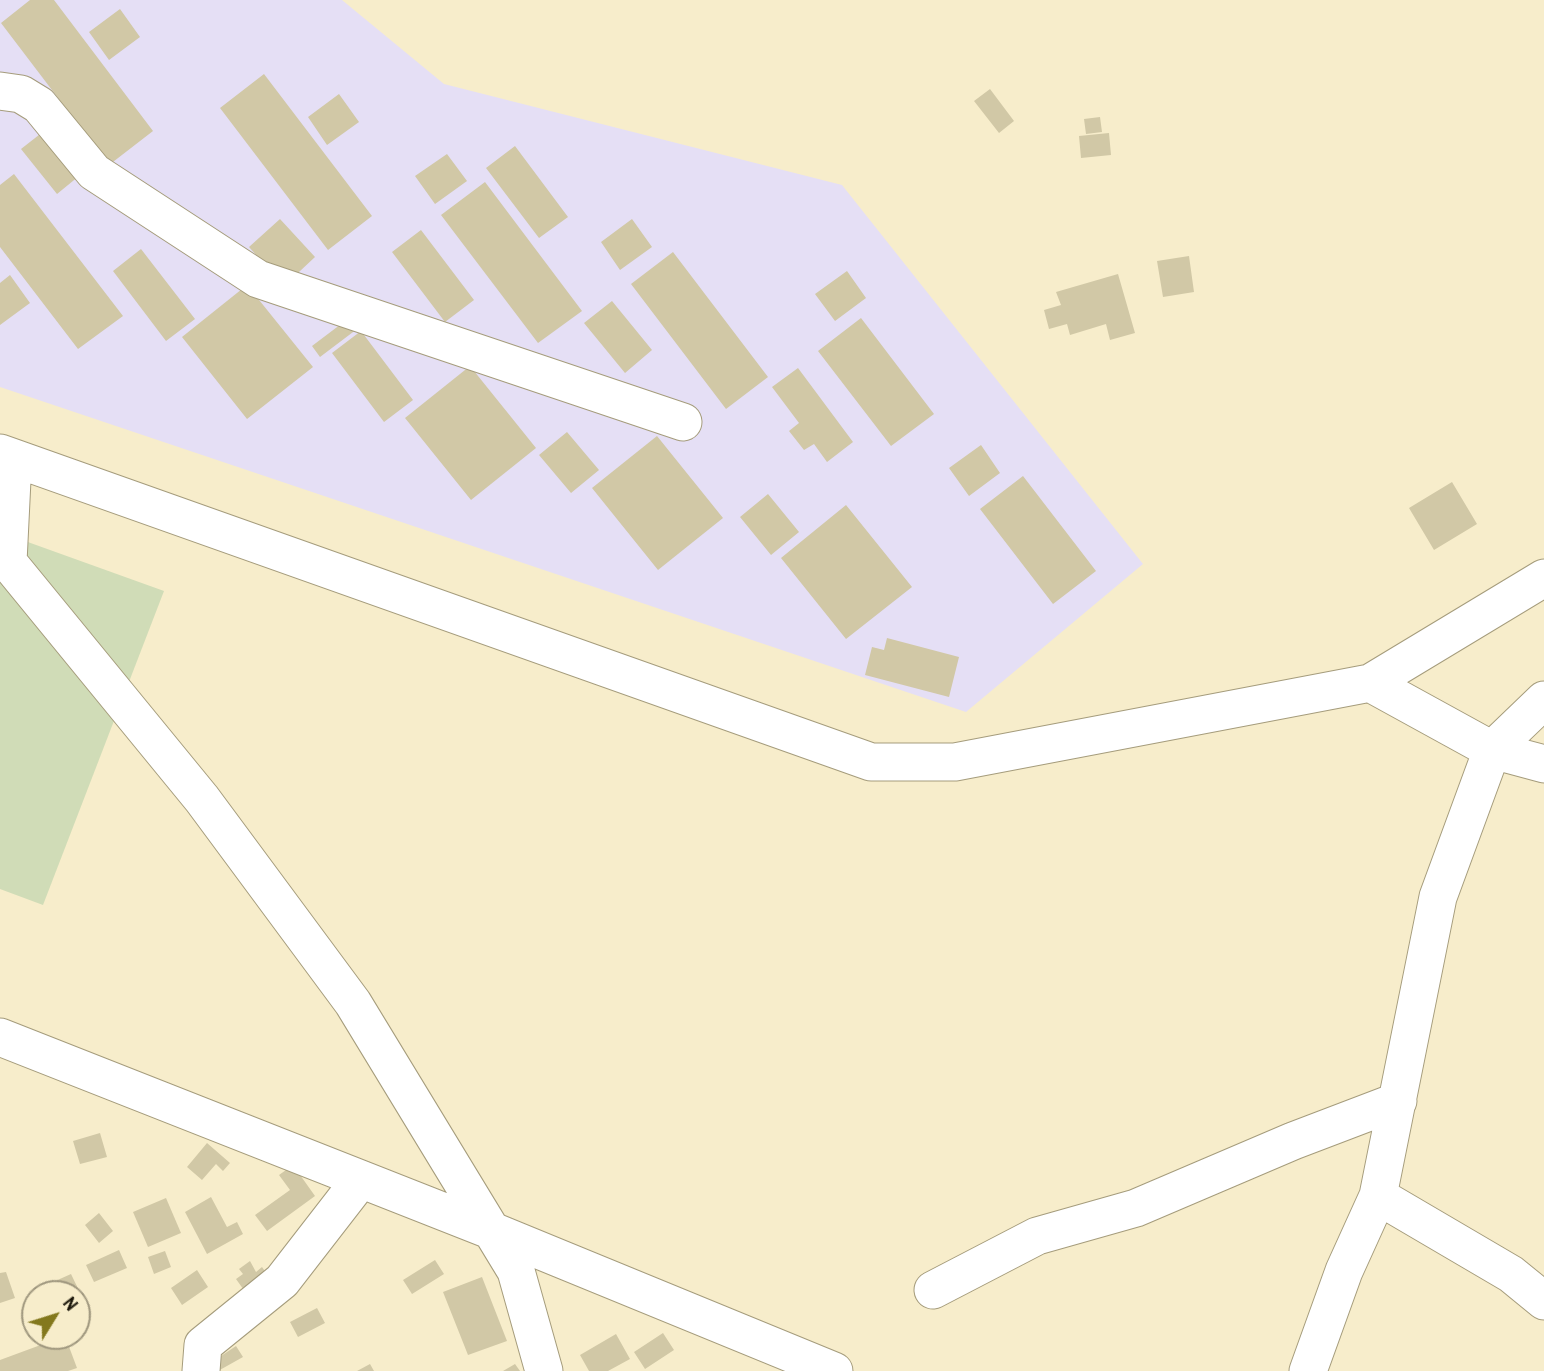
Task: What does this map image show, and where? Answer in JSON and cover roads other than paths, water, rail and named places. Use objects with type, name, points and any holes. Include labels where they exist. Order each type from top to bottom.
[{"type":"street","points":[[0,92],[21,94],[39,105],[94,172],[258,279],[682,422]]},
{"type":"street","points":[[544,1371],[516,1271],[353,1003],[202,799],[8,562],[7,456],[871,762],[955,762],[1370,683],[1544,578]]},
{"type":"street","points":[[1370,683],[1492,750],[1544,764]]},
{"type":"street","points":[[1308,1371],[1344,1271],[1378,1196],[1438,897],[1492,750],[1544,700]]},
{"type":"street","points":[[0,1037],[490,1230],[809,1367]]},
{"type":"street","points":[[933,1290],[1037,1236],[1136,1208],[1293,1141],[1398,1101]]},
{"type":"street","points":[[201,1371],[203,1345],[282,1281],[361,1179]]},
{"type":"street","points":[[1378,1196],[1511,1273],[1544,1301]]}]
